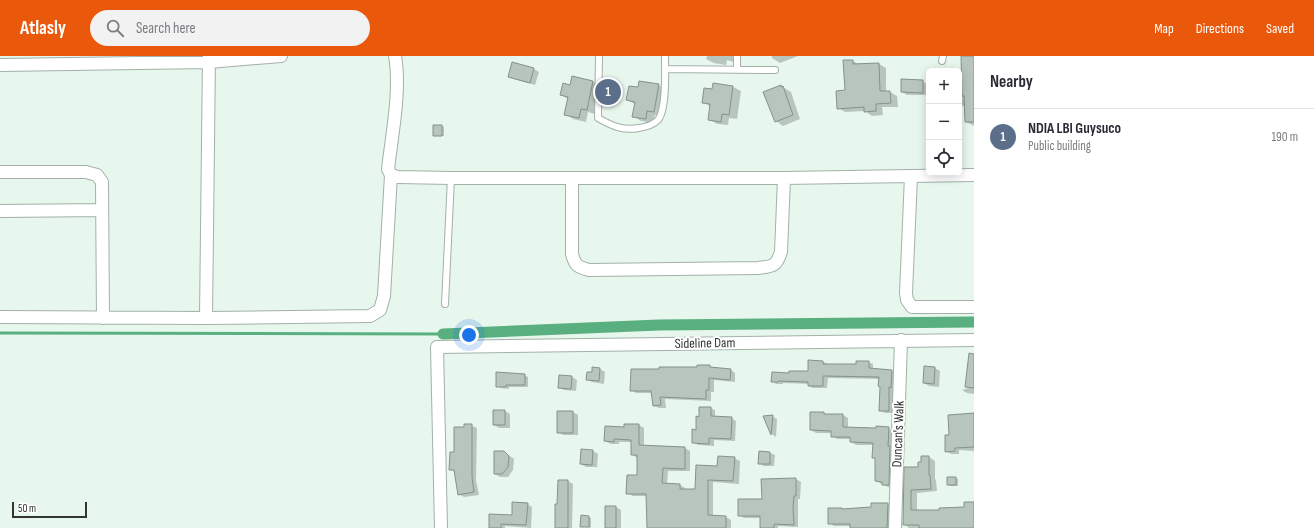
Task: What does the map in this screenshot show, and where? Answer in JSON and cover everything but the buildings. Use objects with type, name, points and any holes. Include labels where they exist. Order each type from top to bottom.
[{"type":"street","points":[[0,65],[281,56]]},
{"type":"street","points":[[0,317],[206,318],[370,316],[380,310],[384,296],[391,175],[388,169],[397,70],[395,56]]},
{"type":"street","points":[[206,318],[209,59]]},
{"type":"street","points":[[0,172],[86,172],[97,175],[102,182],[103,318]]},
{"type":"street","points":[[391,175],[413,178],[784,178],[974,175]]},
{"type":"street","points":[[911,176],[906,292],[907,300],[912,307],[974,307]]},
{"type":"street","points":[[572,178],[572,254],[574,262],[578,267],[589,270],[758,268],[772,266],[778,261],[781,252],[784,178]]},
{"type":"street","points":[[0,211],[102,210]]},
{"type":"street","name":"Sideline Dam","points":[[441,528],[437,353],[901,340],[974,340]]},
{"type":"street","name":"Duncan's Walk","points":[[895,528],[901,340]]},
{"type":"lane","points":[[599,56],[598,118],[614,127],[633,129],[649,126],[659,119],[665,98],[664,56]]},
{"type":"lane","points":[[737,56],[737,70]]},
{"type":"lane","points":[[665,69],[774,70]]},
{"type":"lane","points":[[446,304],[451,178]]},
{"type":"waterway","points":[[443,334],[659,325],[974,322]]},
{"type":"waterway","points":[[0,333],[443,334]]},
{"type":"place","name":"NDIA LBI Guysuco","points":[[608,92]]}]
